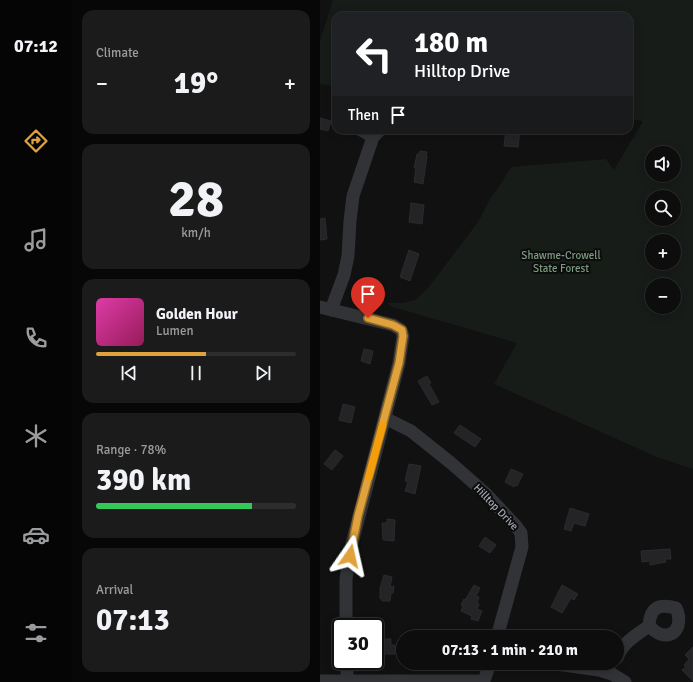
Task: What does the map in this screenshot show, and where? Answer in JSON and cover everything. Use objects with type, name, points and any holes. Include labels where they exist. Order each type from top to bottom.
[{"type":"street","points":[[346,618],[346,579],[351,547],[399,363],[403,336],[402,330],[393,325],[326,308],[344,276],[348,256],[353,196],[377,134]]},
{"type":"street","name":"Hilltop Drive","points":[[385,418],[411,431],[452,463],[510,518],[521,533],[522,547],[499,630]]},
{"type":"street","points":[[624,647],[630,639],[649,626]]},
{"type":"street","points":[[347,670],[347,680]]},
{"type":"street","points":[[320,681],[484,682],[488,670]]},
{"type":"street","points":[[615,670],[625,682]]},
{"type":"green space","name":"Shawme-Crowell State Forest","points":[[333,0],[693,0],[693,469],[657,457],[494,384],[517,343],[393,307],[387,303],[403,303],[415,300],[428,288],[478,222],[492,196],[511,167],[606,159],[614,170],[643,121],[633,120],[633,12],[332,12],[332,86],[320,84],[320,41]]},
{"type":"building","points":[[320,118],[331,121],[328,131],[320,129]]},
{"type":"building","points":[[506,134],[520,134],[518,147],[504,146]]},
{"type":"building","points":[[420,151],[427,152],[423,184],[414,182],[416,168],[414,168],[417,154],[419,154]]},
{"type":"building","points":[[411,203],[424,205],[422,224],[409,222]]},
{"type":"building","points":[[325,218],[327,239],[320,240],[320,219]]},
{"type":"building","points":[[409,250],[419,254],[410,281],[400,277]]},
{"type":"building","points":[[364,349],[373,351],[370,364],[361,361]]},
{"type":"building","points":[[427,376],[431,383],[429,384],[439,402],[432,405],[418,381]]},
{"type":"building","points":[[343,404],[355,407],[351,423],[339,420]]},
{"type":"building","points":[[460,425],[481,439],[475,447],[454,433]]},
{"type":"building","points":[[335,450],[343,456],[332,470],[324,464]]},
{"type":"building","points":[[409,464],[421,466],[415,494],[405,491],[408,482],[405,481]]},
{"type":"building","points":[[511,469],[523,474],[517,486],[515,485],[514,487],[505,482]]},
{"type":"building","points":[[570,508],[589,514],[585,526],[574,523],[571,531],[564,529]]},
{"type":"building","points":[[387,519],[395,520],[394,541],[383,540],[382,523],[387,523]]},
{"type":"building","points":[[485,537],[496,545],[490,553],[479,546]]},
{"type":"building","points":[[670,549],[671,559],[665,559],[666,562],[650,565],[650,561],[642,562],[641,551]]},
{"type":"building","points":[[384,575],[392,577],[390,587],[394,586],[390,601],[382,601],[382,599],[380,599],[380,588]]},
{"type":"building","points":[[474,585],[480,588],[476,596],[479,597],[477,609],[482,611],[478,621],[471,619],[472,616],[461,611],[463,606],[461,605],[464,599],[465,600]]},
{"type":"building","points":[[562,585],[578,594],[574,600],[571,598],[562,613],[551,607]]},
{"type":"building","points":[[384,639],[391,639],[391,645],[395,645],[395,654],[384,654]]},
{"type":"building","points":[[693,647],[693,681],[682,670],[686,667],[684,665],[689,659],[685,655]]},
{"type":"slow traffic","points":[[369,477],[383,425]]},
{"type":"route","points":[[350,556],[358,516],[399,363],[403,336],[402,330],[393,325],[368,318]]}]
